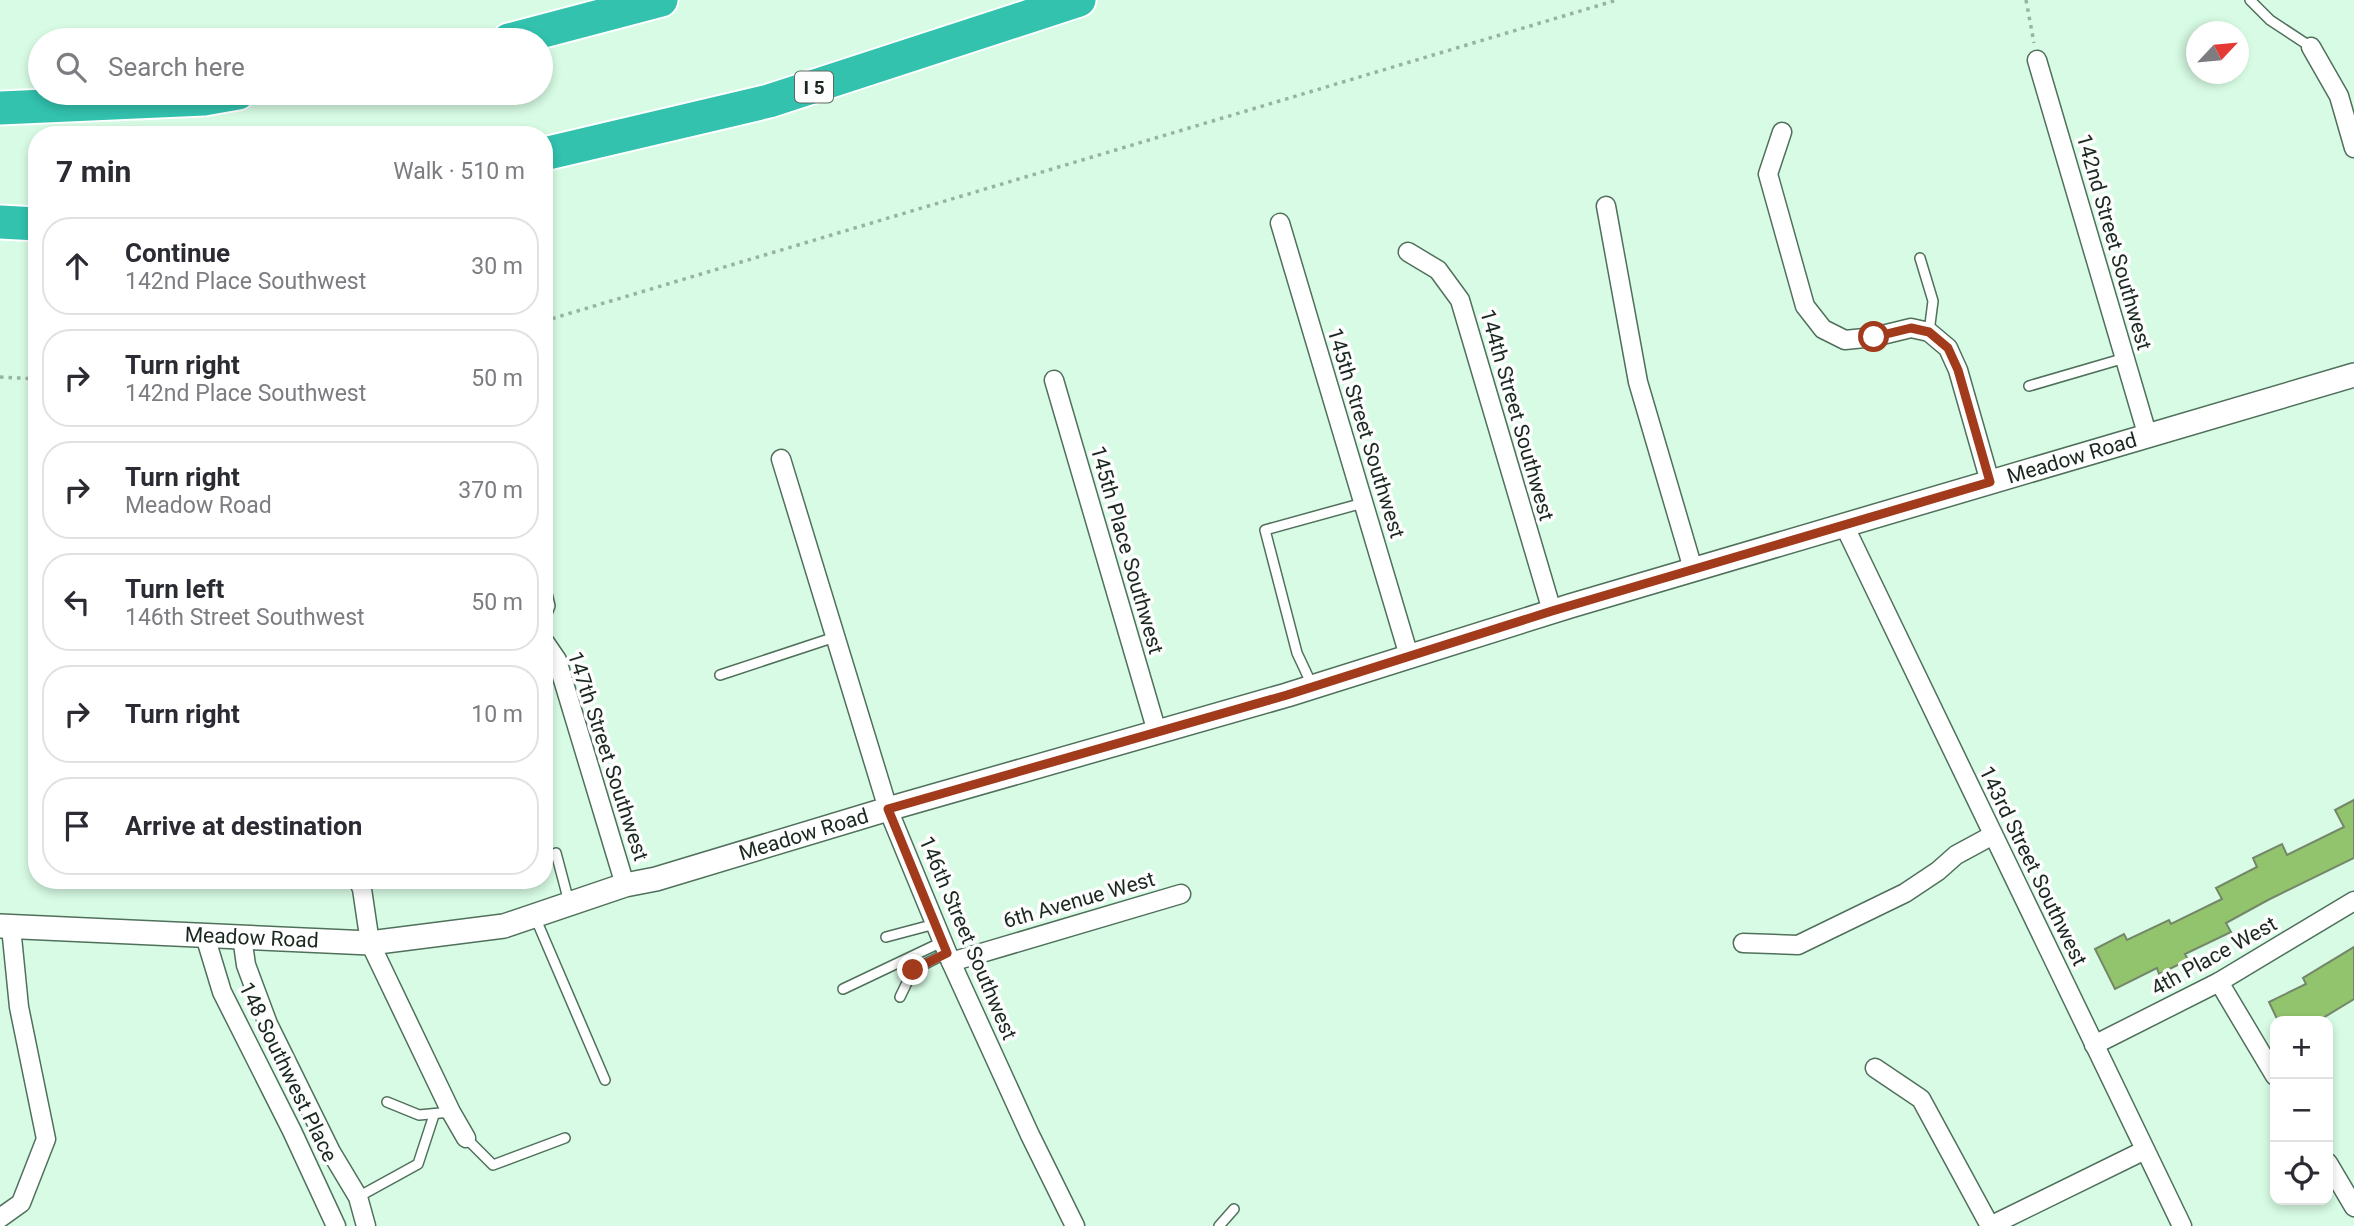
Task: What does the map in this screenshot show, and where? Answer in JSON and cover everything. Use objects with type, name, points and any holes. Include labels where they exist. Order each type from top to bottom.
[{"type":"highway","points":[[553,28],[661,0]]},
{"type":"highway","name":"I 5","points":[[553,152],[769,101],[1079,0]]},
{"type":"highway","points":[[0,108],[68,105]]},
{"type":"highway","points":[[0,222],[28,224]]},
{"type":"street","points":[[2311,47],[2339,96],[2354,148]]},
{"type":"street","name":"142nd Street Southwest","points":[[2037,60],[2148,437]]},
{"type":"street","points":[[1782,132],[1768,174],[1805,306],[1823,329],[1845,340],[1874,337],[1911,328],[1929,332],[1948,348],[1958,370],[1990,482]]},
{"type":"street","points":[[1606,206],[1638,382],[1693,569]]},
{"type":"street","name":"145th Street Southwest","points":[[1280,223],[1409,656]]},
{"type":"street","name":"144th Street Southwest","points":[[1408,252],[1438,270],[1460,300],[1552,611]]},
{"type":"street","name":"Meadow Road","points":[[6,926],[370,943],[503,926],[625,885],[656,879],[1312,687],[1552,611],[2354,375]]},
{"type":"street","name":"145th Place Southwest","points":[[1054,380],[1157,732]]},
{"type":"street","name":"146th Street Southwest","points":[[781,459],[888,809],[947,952],[1030,1135],[1075,1226]]},
{"type":"street","name":"143rd Street Southwest","points":[[1843,525],[2182,1226]]},
{"type":"street","name":"147th Street Southwest","points":[[553,654],[625,885]]},
{"type":"street","points":[[1743,943],[1798,945],[1905,893],[1956,855],[1993,835]]},
{"type":"street","points":[[362,889],[370,943],[442,1113],[466,1138]]},
{"type":"street","name":"6th Avenue West","points":[[947,952],[1181,894]]},
{"type":"street","name":"4th Place West","points":[[2094,1045],[2220,982],[2354,901]]},
{"type":"street","points":[[0,1218],[20,1203],[46,1139],[19,1007],[6,926]]},
{"type":"street","name":"148 Southwest Place","points":[[205,936],[222,992],[336,1226]]},
{"type":"street","name":"148 Southwest Place","points":[[242,937],[246,965],[268,1024],[331,1152],[358,1198],[366,1226]]},
{"type":"street","points":[[2220,982],[2270,1067]]},
{"type":"street","points":[[1875,1068],[1921,1099],[1990,1226],[2145,1150]]},
{"type":"street","points":[[2333,1171],[2354,1207]]},
{"type":"lane","points":[[2250,0],[2270,20],[2311,47]]},
{"type":"lane","points":[[1920,258],[1933,301],[1929,332]]},
{"type":"lane","points":[[2029,386],[2125,358]]},
{"type":"lane","points":[[1312,687],[1297,653],[1265,530],[1363,503]]},
{"type":"lane","points":[[720,675],[835,637]]},
{"type":"lane","points":[[556,853],[570,904]]},
{"type":"lane","points":[[534,916],[605,1080]]},
{"type":"lane","points":[[886,937],[935,924]]},
{"type":"lane","points":[[843,989],[947,952]]},
{"type":"lane","points":[[900,997],[913,970],[947,952]]},
{"type":"lane","points":[[387,1102],[419,1115],[442,1113]]},
{"type":"lane","points":[[358,1198],[418,1164],[442,1113]]},
{"type":"lane","points":[[466,1138],[493,1166],[565,1138]]},
{"type":"lane","points":[[1219,1226],[1234,1209]]},
{"type":"path","points":[[553,318],[1617,0]]},
{"type":"path","points":[[2026,0],[2037,60]]},
{"type":"path","points":[[0,377],[28,379]]},
{"type":"building","points":[[2354,800],[2354,858],[2226,923],[2231,932],[2185,954],[2188,960],[2159,974],[2157,968],[2115,989],[2095,949],[2124,934],[2127,940],[2169,920],[2171,924],[2222,899],[2216,888],[2257,867],[2253,858],[2282,844],[2287,855],[2344,827],[2335,810]]},
{"type":"building","points":[[2354,947],[2354,999],[2326,1016],[2276,1016],[2269,1002],[2306,984],[2303,978]]},
{"type":"route","points":[[913,970],[947,953],[888,809],[1287,695],[1552,611],[1990,482],[1958,370],[1948,348],[1929,332],[1911,328],[1874,337]]}]
